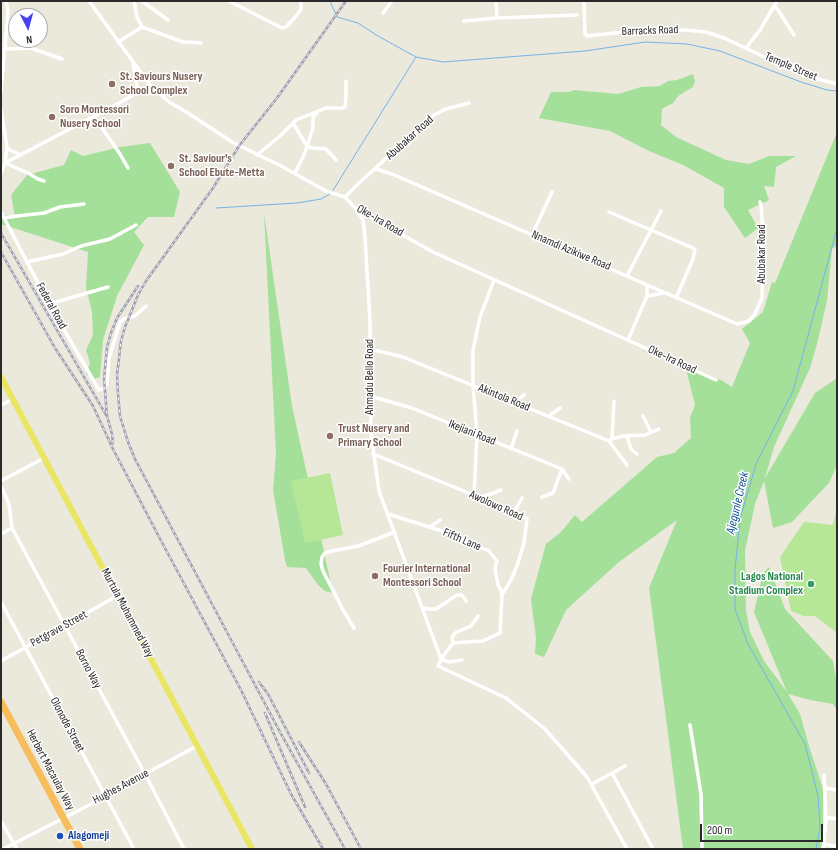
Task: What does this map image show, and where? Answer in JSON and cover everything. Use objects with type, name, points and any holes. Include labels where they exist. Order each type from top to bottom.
[{"type":"highway","name":"Herbert Macaulay Way","points":[[1,702],[62,819],[75,849]]},
{"type":"highway","name":"Herbert Macaulay Way","points":[[1,712],[80,849]]},
{"type":"main road","name":"Murtula Muhammed Way","points":[[1,376],[252,849]]},
{"type":"street","points":[[1,92],[8,12],[6,1]]},
{"type":"street","name":"Oke-Ira Road","points":[[89,1],[150,85],[169,102],[232,142],[326,191],[345,197],[355,208],[433,252],[716,380]]},
{"type":"street","points":[[134,1],[137,17],[142,27],[183,42],[201,43]]},
{"type":"street","points":[[142,1],[168,20]]},
{"type":"street","points":[[229,1],[282,28],[286,27],[297,15],[301,9],[301,1]]},
{"type":"street","points":[[383,13],[392,1]]},
{"type":"street","points":[[496,1],[497,18]]},
{"type":"street","name":"Barracks Road","points":[[584,1],[587,36],[641,30],[685,30],[715,34],[746,48]]},
{"type":"street","points":[[746,48],[760,30],[776,1]]},
{"type":"street","points":[[774,6],[794,35]]},
{"type":"street","points":[[464,21],[497,18],[577,16]]},
{"type":"street","points":[[118,42],[142,27]]},
{"type":"street","points":[[4,49],[31,48],[62,59]]},
{"type":"street","name":"Temple Street","points":[[746,48],[803,75],[837,84]]},
{"type":"street","points":[[133,63],[138,93]]},
{"type":"street","points":[[257,155],[303,116],[326,108],[343,108],[346,96],[346,81]]},
{"type":"street","points":[[5,163],[116,105],[150,85]]},
{"type":"street","name":"Abubakar Road","points":[[376,169],[434,115],[446,109],[469,103]]},
{"type":"street","points":[[1,110],[7,147],[5,163],[1,174]]},
{"type":"street","points":[[295,174],[313,128],[313,117],[317,112]]},
{"type":"street","points":[[94,116],[128,168]]},
{"type":"street","points":[[293,123],[307,146],[326,149],[336,160]]},
{"type":"street","points":[[7,147],[21,155]]},
{"type":"street","points":[[5,163],[38,179],[44,180]]},
{"type":"street","points":[[345,197],[376,169]]},
{"type":"street","name":"Nnamdi Azikiwe Road","points":[[376,169],[392,174],[532,234],[737,324],[749,321],[759,306]]},
{"type":"street","points":[[532,234],[552,192]]},
{"type":"street","name":"Abubakar Road","points":[[759,306],[762,298],[762,238],[760,202]]},
{"type":"street","points":[[4,218],[44,213],[60,207],[84,204]]},
{"type":"street","name":"Ahmadu Bello Road","points":[[355,208],[362,218],[365,237],[370,321],[371,433],[379,492],[441,659]]},
{"type":"street","points":[[628,276],[650,230],[661,211]]},
{"type":"street","name":"Federal Road","points":[[1,212],[49,304],[98,390],[104,388],[107,384],[110,358],[120,322],[124,319],[135,316],[146,306]]},
{"type":"street","points":[[609,212],[693,248],[696,251],[676,298]]},
{"type":"street","points":[[27,262],[63,254],[81,246],[110,239],[136,225]]},
{"type":"street","points":[[474,495],[477,434],[473,385],[473,350],[478,325],[494,280]]},
{"type":"street","points":[[628,340],[647,296],[647,285]]},
{"type":"street","points":[[49,304],[108,287]]},
{"type":"street","points":[[647,296],[664,293]]},
{"type":"street","name":"Akintola Road","points":[[370,349],[403,357],[611,440],[627,464]]},
{"type":"street","points":[[514,402],[524,395]]},
{"type":"street","name":"Ikejiani Road","points":[[370,396],[412,408],[562,469]]},
{"type":"street","points":[[1,405],[13,398]]},
{"type":"street","points":[[614,401],[611,440],[627,436],[645,435],[659,429]]},
{"type":"street","points":[[549,416],[560,408]]},
{"type":"street","points":[[643,416],[651,432]]},
{"type":"street","points":[[511,449],[517,430]]},
{"type":"street","points":[[627,436],[631,449],[637,454]]},
{"type":"street","name":"Awolowo Road","points":[[373,454],[526,517],[528,521],[524,543],[518,563],[512,578],[502,595]]},
{"type":"street","points":[[1,481],[44,458]]},
{"type":"street","points":[[562,469],[569,479]]},
{"type":"street","points":[[542,497],[553,493],[562,469]]},
{"type":"street","name":"Borno Way","points":[[1,486],[9,504],[12,528],[184,849]]},
{"type":"street","points":[[480,498],[502,490]]},
{"type":"street","points":[[514,512],[522,498]]},
{"type":"street","name":"Fifth Lane","points":[[388,514],[466,540],[489,551],[498,561],[495,568],[498,585],[502,595]]},
{"type":"street","points":[[430,527],[440,520]]},
{"type":"street","points":[[1,534],[12,528]]},
{"type":"street","points":[[354,628],[342,610],[323,571],[321,564],[322,557],[326,553],[358,546],[394,532]]},
{"type":"street","points":[[422,607],[426,609],[436,609],[456,595],[462,595],[466,601]]},
{"type":"street","points":[[453,643],[483,641],[500,633],[502,619],[502,595]]},
{"type":"street","name":"Petgrave Street","points":[[1,661],[118,596]]},
{"type":"street","name":"Olonode Street","points":[[1,602],[134,849]]},
{"type":"street","points":[[478,616],[471,626],[455,633],[452,638],[453,643],[441,659],[438,666],[510,700],[545,729],[582,770],[592,784],[627,849]]},
{"type":"street","points":[[441,659],[449,662],[462,660]]},
{"type":"street","points":[[690,725],[701,794],[702,849]]},
{"type":"street","name":"Hughes Avenue","points":[[3,849],[105,797],[197,746]]},
{"type":"street","points":[[592,784],[625,766]]},
{"type":"street","points":[[612,773],[653,849]]},
{"type":"street","points":[[823,849],[825,817],[824,775]]},
{"type":"street","points":[[825,788],[837,790]]},
{"type":"street","points":[[825,817],[837,818]]},
{"type":"street","points":[[1,821],[17,849]]},
{"type":"street","points":[[824,844],[837,847]]},
{"type":"green space","points":[[693,74],[695,81],[693,87],[678,96],[673,103],[662,109],[661,125],[676,137],[726,160],[749,164],[769,156],[796,156],[776,167],[774,187],[764,186],[769,200],[748,210],[758,228],[745,238],[724,207],[724,188],[683,165],[649,151],[610,131],[539,118],[551,92],[569,92],[574,90],[618,94],[641,87],[660,86],[668,81],[677,80]]},
{"type":"green space","points":[[837,132],[837,246],[832,249],[827,301],[810,368],[774,447],[765,478],[815,393],[837,378],[837,465],[829,483],[792,522],[773,528],[764,481],[755,504],[745,551],[746,611],[750,632],[764,661],[787,692],[754,612],[763,573],[769,567],[785,609],[833,661],[837,684],[837,710],[833,704],[788,694],[800,714],[823,789],[823,840],[821,849],[683,849],[649,588],[677,520],[619,562],[566,610],[544,657],[535,654],[536,638],[531,599],[546,544],[561,532],[575,515],[582,522],[657,457],[674,453],[691,438],[690,418],[695,405],[685,365],[723,381],[732,387],[750,343],[742,329],[763,312],[772,282],[775,283]]},
{"type":"green space","points":[[150,143],[180,192],[174,217],[148,217],[134,232],[144,245],[117,296],[103,340],[100,377],[94,379],[86,374],[90,363],[86,350],[93,335],[92,312],[86,288],[88,252],[1,224],[1,215],[15,216],[11,195],[27,175],[64,165],[71,150],[83,156],[120,147]]},
{"type":"green space","points":[[264,213],[292,406],[333,593],[325,591],[318,585],[306,568],[287,567],[285,560],[273,490],[276,454]]},
{"type":"green space","points":[[330,473],[343,535],[305,543],[291,481]]},
{"type":"green space","name":"Lagos National Stadium Complex","points":[[837,507],[837,633],[815,616],[804,616],[791,611],[780,557],[804,522],[833,525]]},
{"type":"waterway","points":[[330,1],[337,17],[358,23],[416,57],[443,62],[585,51],[645,42],[687,44],[720,51],[801,82],[827,90],[837,91]]},
{"type":"waterway","points":[[332,192],[416,57]]},
{"type":"waterway","points":[[216,208],[297,203],[321,199],[330,194]]},
{"type":"waterway","name":"Ajegunle Creek","points":[[816,849],[820,827],[818,796],[805,744],[748,644],[735,609],[735,570],[740,519],[756,464],[793,391],[837,228]]},
{"type":"railway","points":[[345,849],[280,732],[135,459],[120,416],[117,375],[121,341],[125,327],[138,295],[146,281],[213,188],[239,146],[277,98],[346,1]]},
{"type":"railway","points":[[1,233],[106,415]]},
{"type":"railway","points":[[1,252],[55,348],[93,406],[113,449],[241,690],[291,794],[323,849]]},
{"type":"railway","points":[[113,443],[107,416],[104,379],[107,347],[117,318],[138,286]]},
{"type":"railway","points":[[259,682],[268,694],[309,773]]},
{"type":"railway","points":[[265,713],[305,807]]},
{"type":"railway","points":[[299,742],[326,784],[361,849]]},
{"type":"place","name":"St. Saviours Nusery School Complex","points":[[112,84]]},
{"type":"place","name":"Soro Montessori Nusery School","points":[[52,117]]},
{"type":"place","name":"St. Saviour's School Ebute-Metta","points":[[171,166]]},
{"type":"place","name":"Trust Nusery and Primary School","points":[[330,436]]},
{"type":"place","name":"Fourier International Montessori School","points":[[375,576]]},
{"type":"place","name":"Lagos National Stadium Complex","points":[[811,584]]},
{"type":"place","name":"Alagomeji","points":[[60,836]]}]
